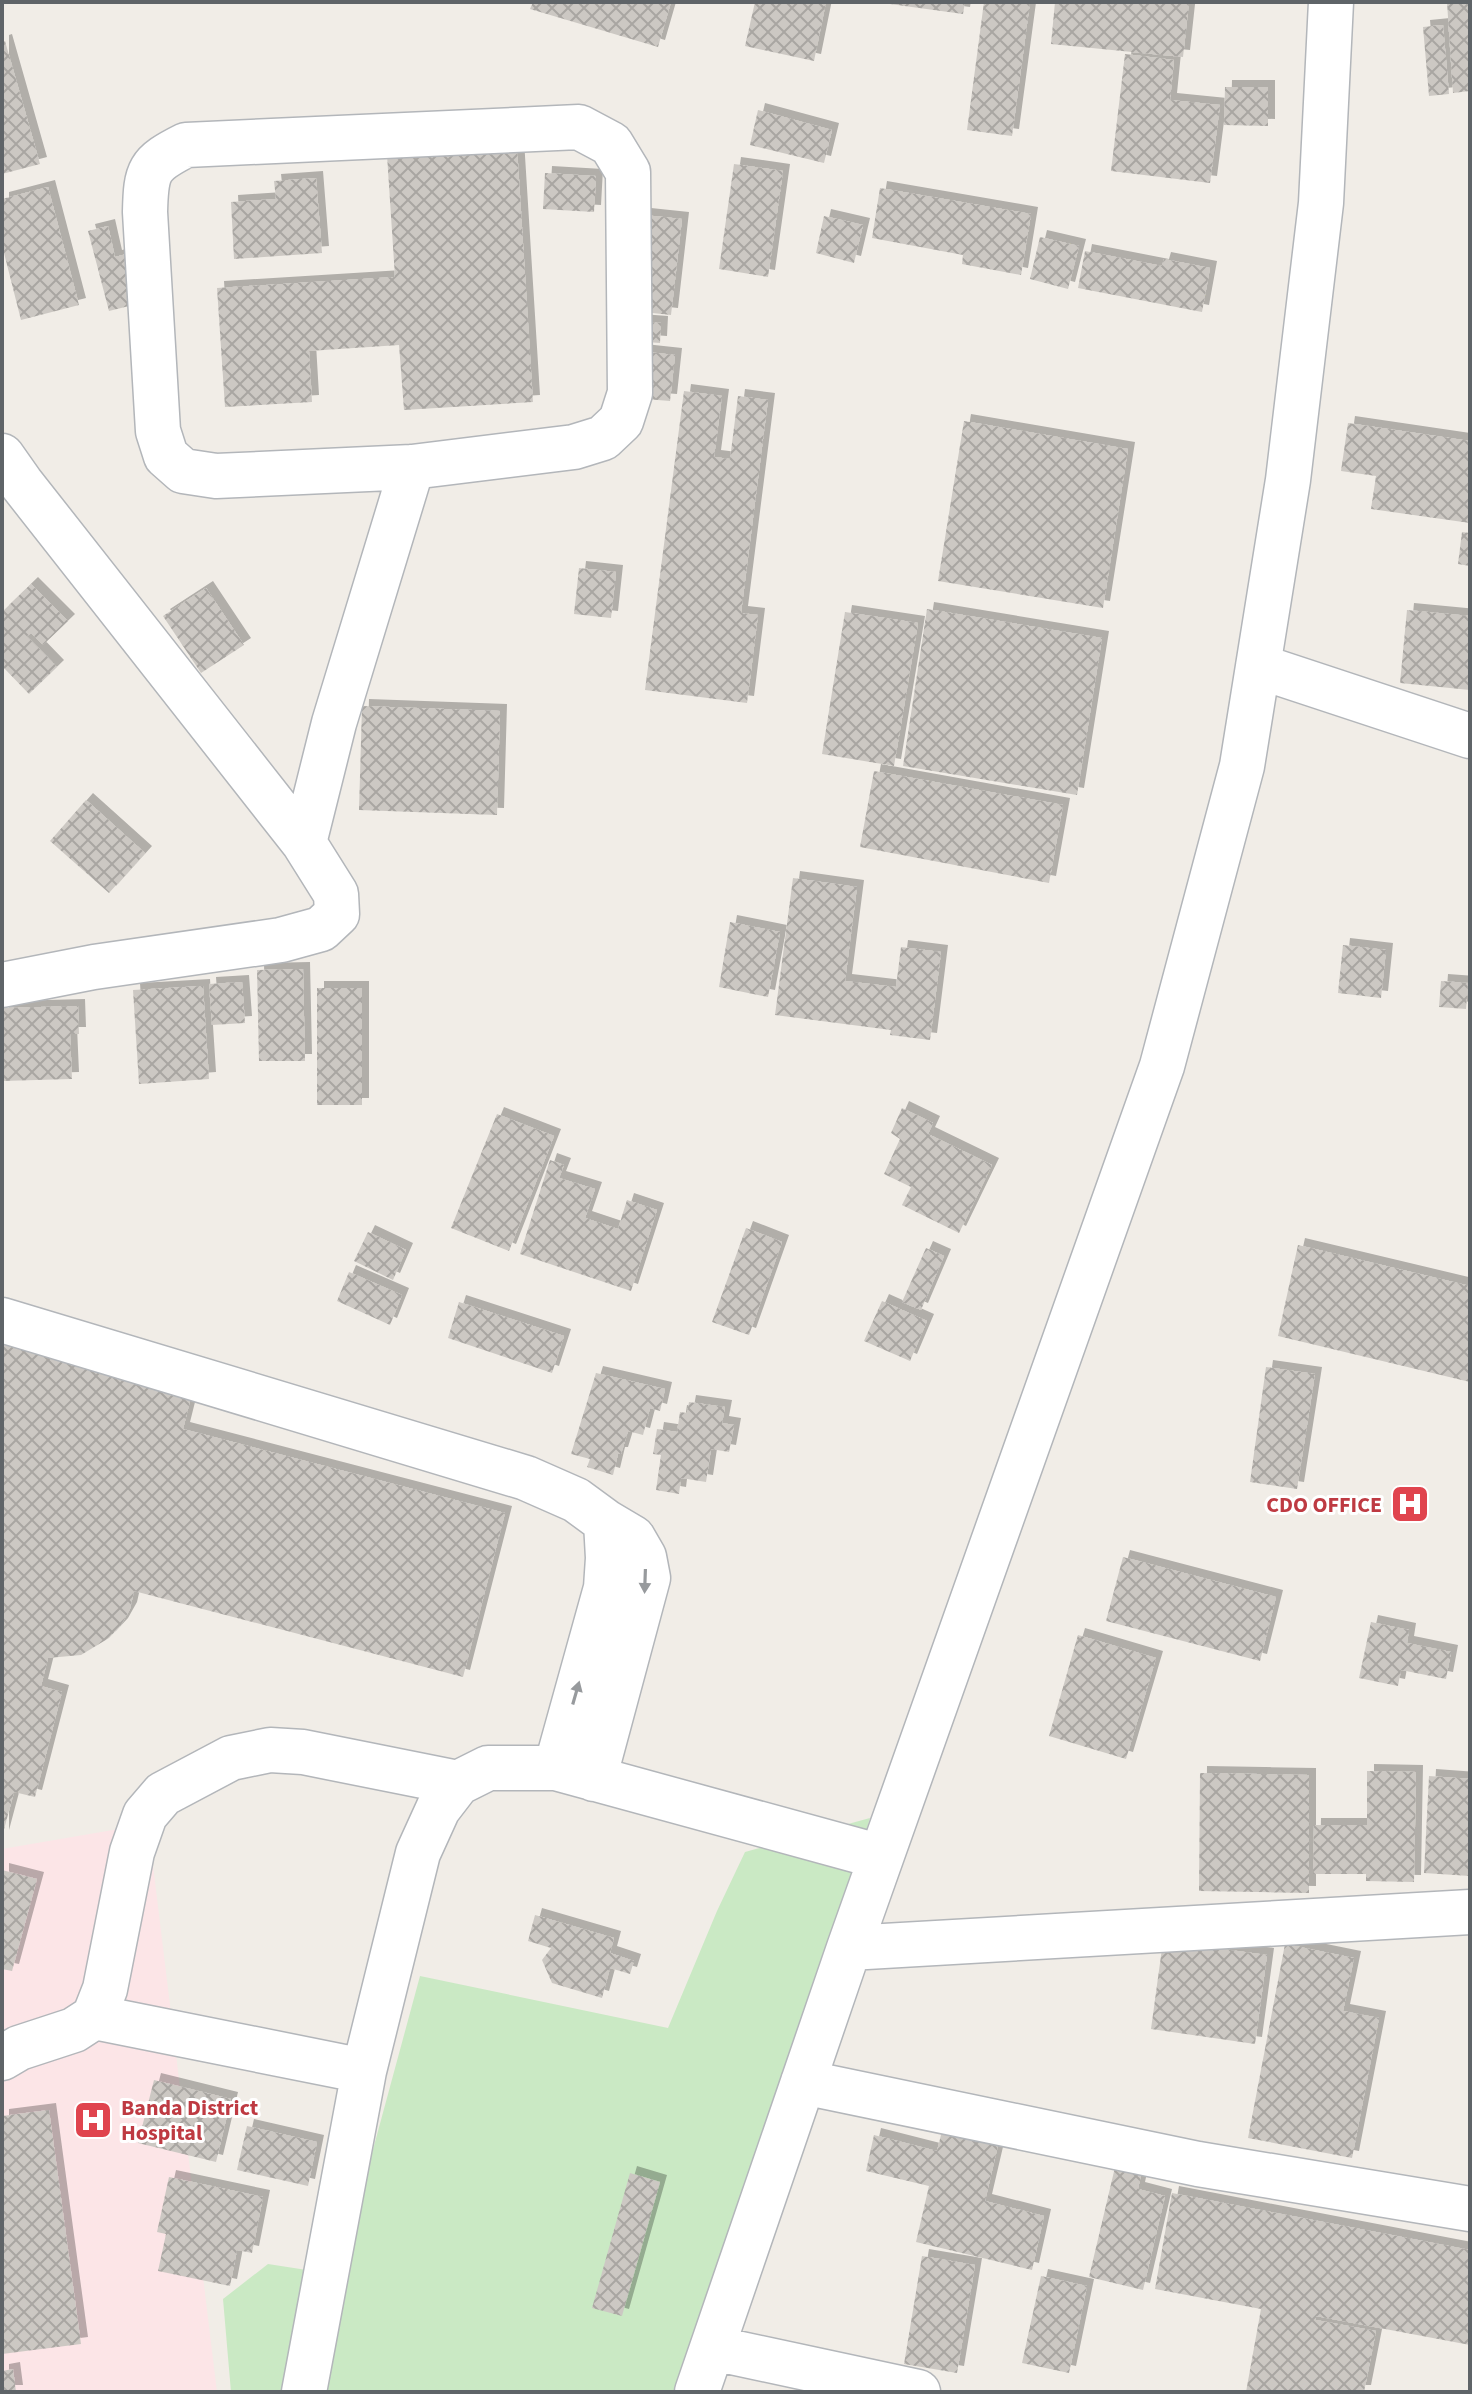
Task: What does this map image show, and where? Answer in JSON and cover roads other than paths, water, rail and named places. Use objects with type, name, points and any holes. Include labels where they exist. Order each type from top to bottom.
[{"type":"street","points":[[697,2392],[849,1948],[1162,1066],[1242,766],[1288,480],[1321,203],[1331,2]]},
{"type":"street","points":[[579,127],[611,144],[628,172],[630,393],[621,421],[603,438],[574,447],[412,467],[216,476],[183,471],[166,456],[158,431],[145,212],[146,180],[160,158],[186,145],[579,127]]},
{"type":"street","points":[[2,456],[304,843],[336,894],[337,914],[321,929],[281,940],[94,967],[2,985]]},
{"type":"street","points":[[304,843],[334,723],[412,467]]},
{"type":"street","points":[[1258,666],[1470,736]]},
{"type":"street","points":[[2,1320],[526,1478],[576,1500],[633,1538],[644,1557],[648,1578],[575,1774]]},
{"type":"street","points":[[2,2058],[19,2048],[74,2030],[94,2017],[105,1989],[132,1852],[145,1815],[163,1794],[231,1758],[270,1750],[303,1752],[458,1783]]},
{"type":"street","points":[[304,2392],[364,2071],[418,1853],[438,1809],[458,1783],[488,1768],[575,1774],[881,1857]]},
{"type":"street","points":[[849,1948],[1470,1912]]},
{"type":"street","points":[[94,2017],[364,2071]]},
{"type":"street","points":[[803,2082],[1198,2164],[1470,2209]]},
{"type":"street","points":[[713,2348],[918,2392]]},
{"type":"place","name":"CDO OFFICE","points":[[1410,1504]]},
{"type":"place","name":"Banda District Hospital","points":[[93,2120]]}]
